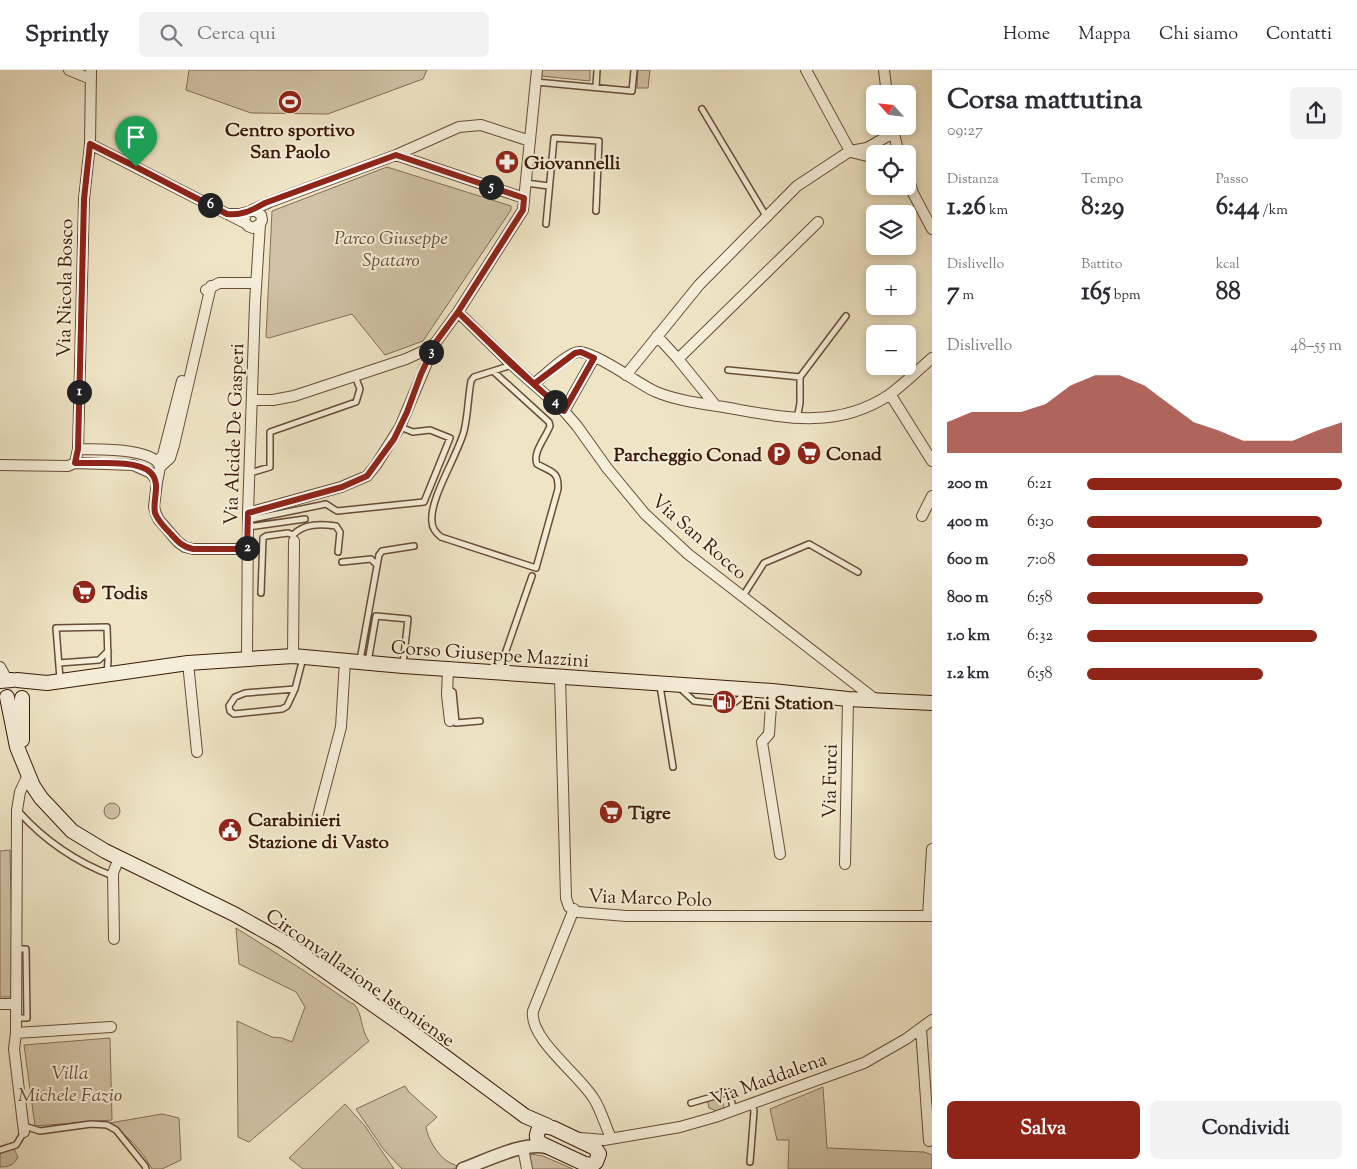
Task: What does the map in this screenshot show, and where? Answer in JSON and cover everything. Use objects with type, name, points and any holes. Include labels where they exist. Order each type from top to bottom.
[{"type":"main road","name":"Corso Giuseppe Mazzini","points":[[7,687],[188,663],[247,658],[298,657],[932,704]]},
{"type":"main road","name":"Corso Giuseppe Mazzini","points":[[23,696],[53,682]]},
{"type":"main road","points":[[7,687],[24,685],[23,696]]},
{"type":"main road","name":"Circonvallazione Istoniense","points":[[7,687],[15,740],[27,773],[41,798],[72,831],[119,858],[234,914],[284,942],[405,1027],[525,1116],[534,1137],[546,1147],[599,1156]]},
{"type":"main road","name":"Circonvallazione Istoniense","points":[[23,696],[21,729],[27,773]]},
{"type":"main road","points":[[534,1137],[571,1136],[595,1148],[599,1156]]},
{"type":"street","points":[[69,70],[91,74],[90,144],[227,214],[252,219],[270,202],[396,155],[459,127],[481,125],[530,141]]},
{"type":"street","points":[[252,400],[273,400],[294,396],[406,360],[428,349],[436,342],[458,312],[523,210],[537,70]]},
{"type":"street","points":[[806,70],[850,151],[866,156]]},
{"type":"street","points":[[884,70],[886,85]]},
{"type":"street","points":[[871,145],[885,135]]},
{"type":"street","name":"Via Nicola Bosco","points":[[75,463],[78,449],[84,199],[90,144]]},
{"type":"street","points":[[626,375],[699,285],[796,186],[850,151],[866,148]]},
{"type":"street","points":[[396,155],[524,198]]},
{"type":"street","points":[[912,195],[932,229]]},
{"type":"street","name":"Via Alcide De Gasperi","points":[[247,658],[249,473],[259,241],[252,219]]},
{"type":"street","points":[[678,359],[818,222]]},
{"type":"street","points":[[159,464],[170,458],[176,419],[210,287],[219,283],[256,283]]},
{"type":"street","name":"Via San Rocco","points":[[458,312],[512,365],[564,411],[645,514],[688,554],[877,701]]},
{"type":"street","points":[[657,336],[716,406]]},
{"type":"street","points":[[248,520],[342,487],[367,476],[400,427],[436,342]]},
{"type":"street","points":[[534,384],[575,353],[581,352],[648,388],[671,397],[797,419],[816,419],[842,415],[868,407],[890,394],[932,358]]},
{"type":"street","points":[[564,411],[594,358]]},
{"type":"street","points":[[890,394],[932,461]]},
{"type":"street","points":[[78,449],[136,452],[159,464]]},
{"type":"street","points":[[0,466],[68,466],[75,463],[133,465],[151,473],[156,482]]},
{"type":"street","points":[[159,464],[154,507],[158,520],[178,542],[185,547],[193,549],[247,549]]},
{"type":"street","points":[[922,516],[932,496]]},
{"type":"street","points":[[294,538],[298,657]]},
{"type":"street","points":[[316,822],[341,727],[345,661]]},
{"type":"street","points":[[188,663],[197,752]]},
{"type":"street","points":[[0,667],[6,676],[7,687]]},
{"type":"street","points":[[448,668],[447,688],[450,721]]},
{"type":"street","name":"Via Marco Polo","points":[[560,677],[566,898],[569,907],[588,914],[626,916],[930,916]]},
{"type":"street","points":[[772,691],[769,734],[762,742],[780,854]]},
{"type":"street","name":"Via Furci","points":[[845,864],[848,699]]},
{"type":"street","points":[[24,1129],[14,1049],[16,1033],[17,810],[20,792],[27,773]]},
{"type":"street","points":[[930,916],[932,848]]},
{"type":"street","points":[[114,939],[113,876],[119,858]]},
{"type":"street","points":[[574,909],[533,1011],[533,1022],[541,1037],[594,1099],[599,1156]]},
{"type":"street","points":[[0,1004],[16,1004]]},
{"type":"street","name":"Via Maddalena","points":[[599,1156],[680,1127],[752,1105],[864,1064],[921,1029],[932,1020]]},
{"type":"street","points":[[16,1033],[111,1027]]},
{"type":"street","points":[[921,1029],[928,1141]]},
{"type":"street","points":[[463,1169],[534,1137]]},
{"type":"street","points":[[527,1169],[534,1137]]},
{"type":"lane","points":[[596,87],[597,70]]},
{"type":"lane","points":[[536,82],[632,91],[634,70]]},
{"type":"lane","points":[[702,109],[767,217]]},
{"type":"lane","points":[[546,224],[548,186],[554,138],[599,141],[596,211]]},
{"type":"lane","points":[[526,184],[548,186]]},
{"type":"lane","points":[[797,419],[800,404],[800,377],[846,316]]},
{"type":"lane","points":[[494,372],[549,422],[550,426],[536,454],[535,461],[556,474],[558,489],[536,568],[441,538],[434,531],[432,523],[432,514],[438,494],[464,431],[471,381],[474,377],[512,365]]},
{"type":"lane","points":[[728,370],[800,377]]},
{"type":"lane","points":[[249,473],[270,467],[270,432],[356,402],[360,390],[355,376]]},
{"type":"lane","points":[[248,520],[326,504],[337,511],[424,502],[450,438],[430,430],[413,432],[400,427]]},
{"type":"lane","points":[[248,520],[305,519]]},
{"type":"lane","points":[[262,593],[263,538],[266,536],[288,533],[294,538],[299,529],[306,526],[336,526],[340,532],[338,552]]},
{"type":"lane","points":[[743,597],[764,563],[809,544],[858,572]]},
{"type":"lane","points":[[364,662],[376,564],[379,555],[382,551],[414,546]]},
{"type":"lane","points":[[342,562],[371,559],[376,564]]},
{"type":"lane","points":[[498,671],[532,576]]},
{"type":"lane","points":[[364,662],[376,616],[408,619],[403,666]]},
{"type":"lane","points":[[53,682],[59,663],[56,628],[108,627],[106,674]]},
{"type":"lane","points":[[59,663],[99,660],[108,651]]},
{"type":"lane","points":[[295,689],[245,693],[235,697],[229,706],[230,711],[234,714],[282,710],[287,706],[295,689],[298,657]]},
{"type":"lane","points":[[660,683],[673,766]]},
{"type":"lane","points":[[447,688],[453,692],[456,724],[480,721]]},
{"type":"lane","points":[[17,810],[44,838],[60,850],[113,876]]},
{"type":"lane","points":[[16,949],[26,949],[28,1018],[16,1018]]},
{"type":"lane","points":[[691,1103],[728,1092],[734,1111]]},
{"type":"lane","points":[[750,1162],[754,1111],[752,1105]]},
{"type":"lane","points":[[0,1150],[16,1144],[24,1129],[40,1131],[91,1124],[107,1125],[116,1130],[146,1169]]},
{"type":"green space","name":"Centro sportivo San Paolo","points":[[189,70],[427,70],[423,79],[328,114],[251,113],[186,90]]},
{"type":"green space","points":[[542,70],[590,70],[590,81],[541,76]]},
{"type":"green space","points":[[638,70],[650,70],[648,88],[637,88]]},
{"type":"green space","name":"Parco Giuseppe Spataro","points":[[387,167],[511,206],[511,210],[423,341],[385,355],[352,314],[269,338],[266,337],[272,211]]},
{"type":"green space","points":[[109,803],[115,803],[120,808],[118,817],[109,819],[104,814],[104,808]]},
{"type":"green space","points":[[10,850],[13,997],[0,997],[0,851]]},
{"type":"green space","points":[[236,928],[354,1004],[359,1012],[364,1032],[369,1041],[249,1142],[238,1137],[237,1021],[272,1037],[292,1042],[305,1007],[296,992],[239,964]]},
{"type":"green space","name":"Villa Michele Fazio","points":[[110,1038],[112,1120],[35,1126],[24,1045]]},
{"type":"green space","points":[[405,1086],[409,1092],[437,1117],[426,1127],[429,1136],[440,1154],[447,1161],[458,1167],[453,1169],[402,1169],[384,1150],[356,1109]]},
{"type":"green space","points":[[823,1087],[827,1148],[924,1152],[932,1155],[932,1169],[788,1169],[789,1140],[777,1140],[770,1109]]},
{"type":"green space","points":[[716,1098],[724,1106],[724,1108],[717,1111],[709,1108],[707,1100]]},
{"type":"green space","points":[[345,1104],[365,1126],[394,1169],[303,1169],[289,1158]]},
{"type":"green space","points":[[162,1114],[179,1118],[181,1160],[162,1169],[152,1169],[134,1144],[110,1123]]},
{"type":"green space","points":[[13,1147],[18,1157],[15,1162],[6,1167],[0,1167],[0,1150]]},
{"type":"green space","points":[[531,1154],[543,1156],[573,1169],[531,1169],[529,1161]]},
{"type":"place","name":"Centro sportivo San Paolo","points":[[290,102]]},
{"type":"place","name":"Giovannelli","points":[[507,162]]},
{"type":"place","name":"Conad","points":[[809,453]]},
{"type":"place","name":"Parcheggio Conad","points":[[779,454]]},
{"type":"place","name":"Todis","points":[[84,592]]},
{"type":"place","name":"Eni Station","points":[[724,702]]},
{"type":"place","name":"Tigre","points":[[611,812]]},
{"type":"place","name":"Carabinieri Stazione di Vasto","points":[[230,830]]},
{"type":"route","points":[[136,167],[90,144],[84,199],[78,449],[75,463],[133,465],[151,473],[156,482],[154,507],[158,520],[185,547],[193,549],[247,549],[248,513],[342,487],[367,476],[394,439],[436,342],[458,312],[534,384],[575,353],[581,352],[594,358],[564,411],[512,365],[458,312],[523,210],[524,198],[396,155],[265,203],[246,213],[232,215],[136,167]]}]
